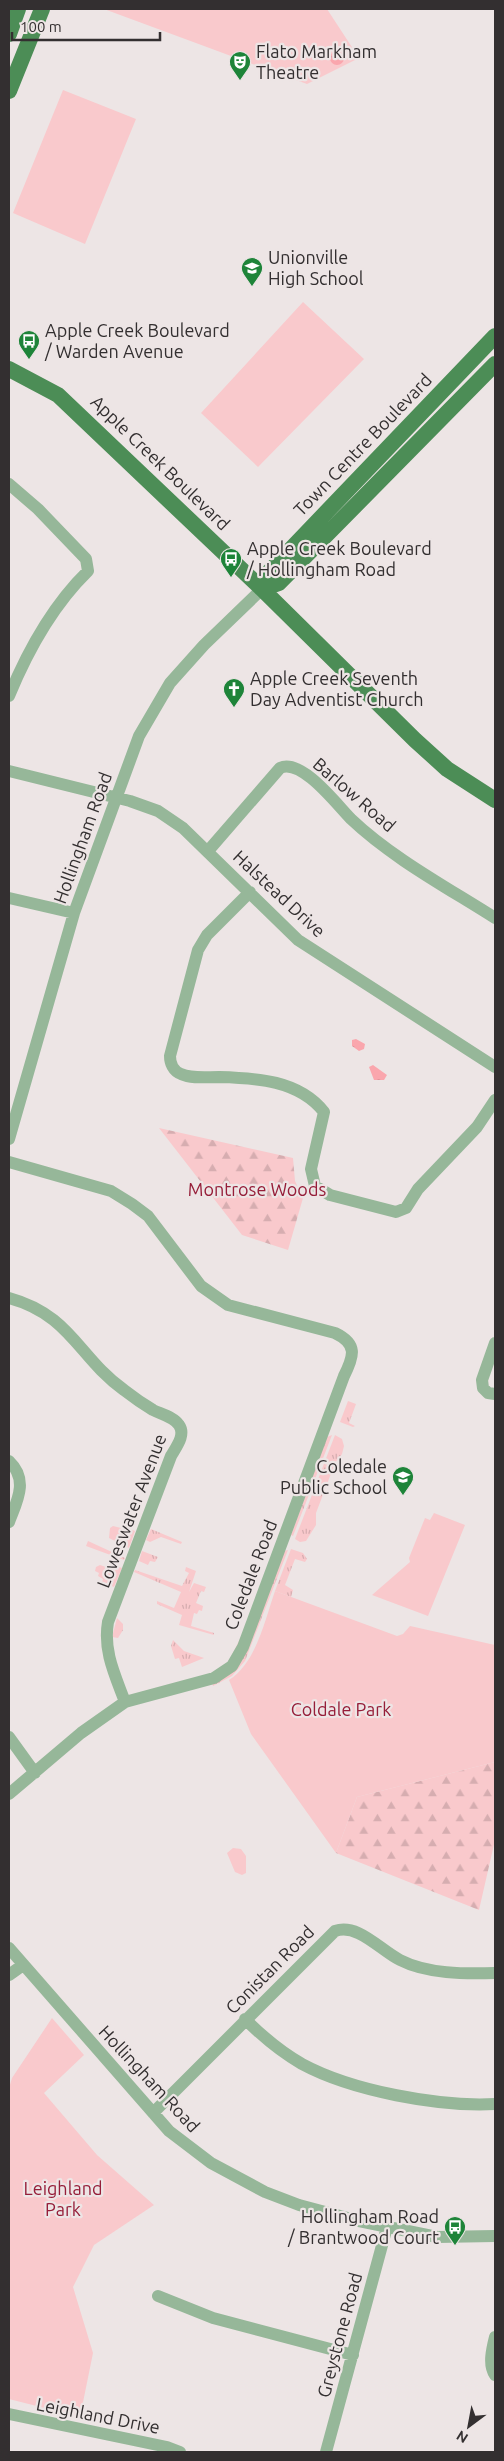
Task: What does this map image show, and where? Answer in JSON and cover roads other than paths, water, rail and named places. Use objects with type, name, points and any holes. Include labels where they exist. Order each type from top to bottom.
[{"type":"main road","points":[[9,34],[18,9]]},
{"type":"main road","points":[[9,91],[42,9]]},
{"type":"main road","name":"Town Centre Boulevard","points":[[262,589],[268,573],[495,336]]},
{"type":"main road","name":"Town Centre Boulevard","points":[[262,589],[279,583],[495,364]]},
{"type":"main road","name":"Apple Creek Boulevard","points":[[9,369],[58,395],[262,589],[421,746],[447,769],[495,800]]},
{"type":"street","points":[[9,484],[38,509],[86,559],[88,571],[52,615],[32,644],[9,696]]},
{"type":"street","name":"Hollingham Road","points":[[9,1139],[74,913],[139,736],[170,683],[210,639],[262,589]]},
{"type":"street","name":"Barlow Road","points":[[208,851],[280,768],[292,766],[309,776],[352,820],[372,836],[495,918]]},
{"type":"street","name":"Halstead Drive","points":[[9,771],[115,798],[158,812],[183,828],[250,892],[270,914],[316,953],[495,1067]]},
{"type":"street","points":[[250,892],[206,935],[198,950],[170,1056],[170,1063],[178,1073],[192,1077],[267,1080],[297,1091],[318,1105],[324,1112],[311,1169],[315,1186],[330,1195],[396,1212],[406,1208],[418,1189],[477,1127],[495,1100]]},
{"type":"street","points":[[9,898],[74,913]]},
{"type":"street","name":"Coledale Road","points":[[9,1162],[111,1191],[148,1216],[201,1286],[228,1305],[335,1333],[350,1343],[352,1350],[352,1362],[344,1376],[238,1657],[232,1666],[214,1678],[125,1702],[81,1733],[9,1794]]},
{"type":"street","name":"Loweswater Avenue","points":[[9,1298],[30,1305],[56,1320],[74,1337],[111,1381],[152,1410],[176,1420],[182,1430],[182,1436],[171,1456],[108,1622],[106,1643],[108,1658],[125,1702]]},
{"type":"street","points":[[495,1343],[482,1380],[483,1388],[488,1393],[495,1394]]},
{"type":"street","points":[[9,1462],[20,1477],[21,1488],[9,1522]]},
{"type":"street","points":[[9,1737],[35,1773]]},
{"type":"street","name":"Conistan Road","points":[[152,2113],[334,1931],[341,1929],[358,1933],[400,1960],[416,1965],[469,1974],[495,1973]]},
{"type":"street","name":"Hollingham Road","points":[[9,1948],[152,2113],[187,2146],[236,2177],[299,2205],[387,2227],[437,2237],[495,2236]]},
{"type":"street","points":[[9,1976],[23,1965]]},
{"type":"street","points":[[245,2020],[262,2036],[290,2056],[328,2076],[412,2099],[453,2104],[495,2104]]},
{"type":"street","name":"Greystone Road","points":[[326,2452],[387,2227]]},
{"type":"street","points":[[158,2296],[213,2318],[352,2355]]},
{"type":"street","points":[[495,2337],[491,2357],[491,2367],[495,2375]]},
{"type":"street","name":"Leighland Drive","points":[[9,2414],[167,2447],[180,2452]]},
{"type":"water","points":[[337,51],[342,53],[344,58],[342,63],[337,65],[332,63],[330,58],[332,53]]},
{"type":"water","points":[[356,1039],[365,1044],[364,1049],[359,1051],[352,1046],[352,1040]]},
{"type":"water","points":[[373,1065],[387,1075],[384,1080],[374,1080],[369,1067]]},
{"type":"place","name":"Flato Markham Theatre","points":[[240,81]]},
{"type":"place","name":"Unionville High School","points":[[252,287]]},
{"type":"place","name":"Apple Creek Boulevard / Warden Avenue","points":[[29,360]]},
{"type":"place","name":"Apple Creek Boulevard / Hollingham Road","points":[[231,578]]},
{"type":"place","name":"Apple Creek Seventh Day Adventist Church","points":[[234,708]]},
{"type":"place","name":"Coledale Public School","points":[[403,1496]]},
{"type":"place","name":"Hollingham Road / Brantwood Court","points":[[455,2246]]},
{"type":"park label","name":"Montrose Woods","points":[[257,1190]]},
{"type":"park label","name":"Coldale Park","points":[[341,1710]]},
{"type":"park label","name":"Leighland Park","points":[[63,2199]]}]
